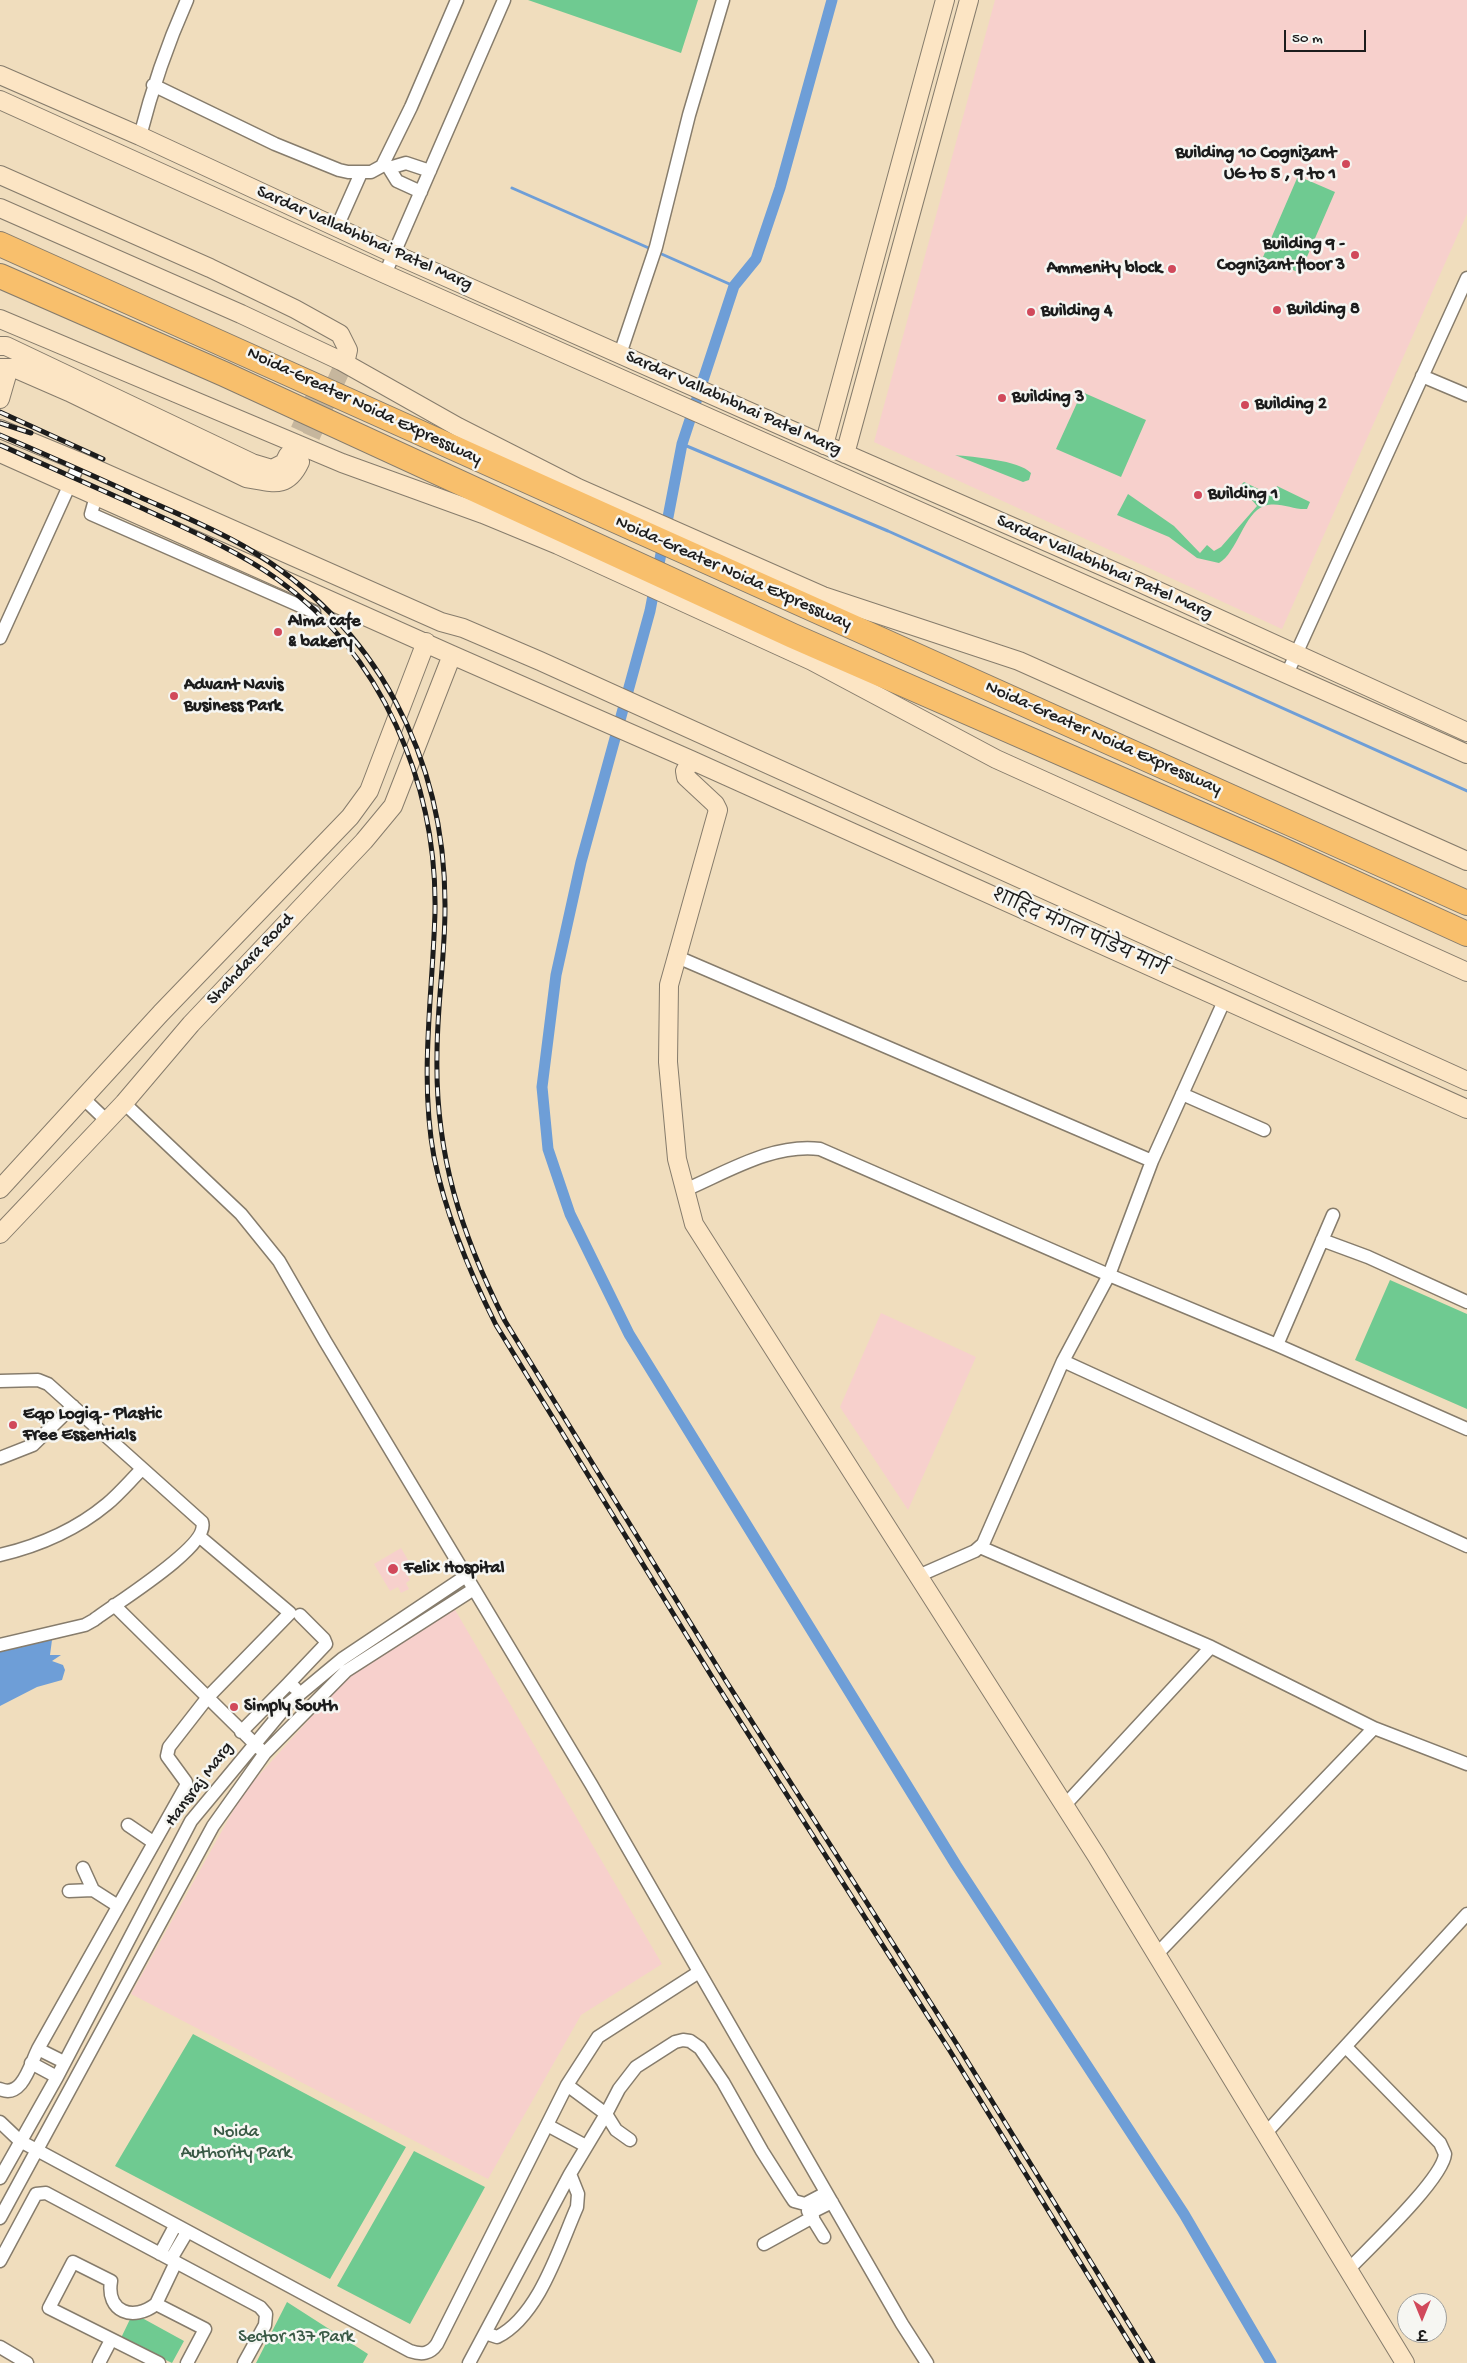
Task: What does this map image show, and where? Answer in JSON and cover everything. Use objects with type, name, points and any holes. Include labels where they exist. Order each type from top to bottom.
[{"type":"highway","name":"Noida-Greater Noida Expressway","points":[[0,244],[750,572],[1467,903]]},
{"type":"highway","name":"Noida-Greater Noida Expressway","points":[[0,276],[224,374],[561,537],[738,619],[1278,848],[1467,934]]},
{"type":"street","points":[[140,136],[153,85],[166,46],[187,0]]},
{"type":"street","points":[[386,167],[457,0]]},
{"type":"street","points":[[385,274],[504,0]]},
{"type":"street","points":[[623,355],[656,247],[690,115],[723,0]]},
{"type":"street","points":[[824,444],[945,0]]},
{"type":"street","points":[[845,454],[969,0]]},
{"type":"street","name":"Sardar Vallabhbhai Patel Marg","points":[[0,75],[140,136],[394,254],[784,428],[1134,580],[1467,732]]},
{"type":"street","points":[[153,85],[275,144],[339,170],[360,173],[372,172],[406,163],[430,171]]},
{"type":"street","name":"Sardar Vallabhbhai Patel Marg","points":[[0,100],[773,447],[1467,754]]},
{"type":"street","points":[[386,167],[397,181],[421,192]]},
{"type":"street","points":[[337,227],[360,173]]},
{"type":"street","points":[[0,175],[210,268],[295,310],[340,334],[348,350],[341,356],[332,347],[0,194]]},
{"type":"street","points":[[0,208],[241,314],[341,361],[576,495]]},
{"type":"street","points":[[1287,674],[1467,278]]},
{"type":"street","points":[[0,319],[342,462],[483,514],[561,537]]},
{"type":"street","points":[[0,346],[6,346],[252,463],[272,468],[294,459],[294,474],[285,481],[277,483],[246,478],[69,392],[14,368],[4,368],[0,399]]},
{"type":"street","points":[[1422,376],[1467,395]]},
{"type":"street","points":[[0,429],[80,462],[441,622],[462,628],[540,661],[1467,1082]]},
{"type":"street","name":"शाहिद मंगल पांडेय मार्ग","points":[[0,453],[426,642],[452,656],[534,690],[1467,1109]]},
{"type":"street","points":[[0,638],[80,462]]},
{"type":"street","points":[[96,496],[91,514],[314,612]]},
{"type":"street","points":[[750,572],[1019,661],[1467,861]]},
{"type":"street","points":[[738,619],[996,759],[1467,972]]},
{"type":"street","name":"Shahdara Road","points":[[0,1189],[161,1013],[350,817],[369,790],[426,642]]},
{"type":"street","name":"Shahdara Road","points":[[0,1234],[108,1121],[191,1024],[364,841],[393,806],[452,656]]},
{"type":"street","points":[[686,758],[686,778],[715,804],[718,810],[669,985],[668,1062],[677,1159],[694,1224],[1064,1806],[1266,2134],[1404,2363]]},
{"type":"street","points":[[840,827],[854,803]]},
{"type":"street","points":[[676,956],[1152,1161]]},
{"type":"street","points":[[918,1576],[980,1547],[1063,1361],[1109,1275],[1152,1161],[1225,1000]]},
{"type":"street","points":[[1182,1094],[1264,1130]]},
{"type":"street","points":[[83,1098],[108,1121]]},
{"type":"street","points":[[124,1103],[233,1206],[274,1252],[590,1784],[902,2324],[928,2363]]},
{"type":"street","points":[[685,1190],[768,1155],[802,1147],[820,1149],[1109,1275],[1277,1345],[1467,1429]]},
{"type":"street","points":[[1277,1345],[1333,1215]]},
{"type":"street","points":[[1322,1240],[1368,1258],[1467,1302]]},
{"type":"street","points":[[1063,1361],[1467,1546]]},
{"type":"street","points":[[0,1381],[43,1382],[73,1406],[202,1522],[204,1526],[200,1537],[171,1565],[85,1625],[0,1645]]},
{"type":"street","points":[[0,1458],[17,1453],[37,1442],[73,1406]]},
{"type":"street","points":[[1,1552],[38,1544],[80,1522],[104,1506],[142,1469]]},
{"type":"street","points":[[0,2089],[8,2092],[18,2089],[38,2049],[187,1784],[169,1760],[167,1751],[208,1697],[290,1613],[200,1537]]},
{"type":"street","points":[[980,1547],[1211,1647],[1374,1728],[1467,1764]]},
{"type":"street","name":"Hansraj Marg","points":[[0,2178],[57,2077],[191,1821],[288,1703],[342,1659],[466,1576]]},
{"type":"street","name":"Hansraj Marg","points":[[0,2218],[212,1826],[265,1753],[346,1671],[474,1589]]},
{"type":"street","points":[[114,1604],[253,1744],[265,1753]]},
{"type":"street","points":[[241,1732],[326,1644],[324,1639],[300,1614]]},
{"type":"street","points":[[1064,1806],[1211,1647]]},
{"type":"street","points":[[289,1683],[300,1693]]},
{"type":"street","points":[[1156,1955],[1374,1728]]},
{"type":"street","points":[[128,1825],[153,1842]]},
{"type":"street","points":[[83,1868],[93,1890],[118,1906]]},
{"type":"street","points":[[69,1891],[93,1890]]},
{"type":"street","points":[[1266,2134],[1467,1914]]},
{"type":"street","points":[[1,2124],[20,2141],[186,2232],[410,2351],[427,2353],[437,2344],[567,2085],[598,2037],[699,1972]]},
{"type":"street","points":[[469,2363],[570,2174],[619,2089],[636,2067],[676,2042],[690,2041],[700,2048],[723,2082],[762,2151],[790,2195],[809,2211],[824,2237]]},
{"type":"street","points":[[1346,2047],[1440,2143],[1445,2154],[1442,2166],[1416,2199],[1348,2270]]},
{"type":"street","points":[[38,2049],[64,2062]]},
{"type":"street","points":[[31,2063],[57,2077]]},
{"type":"street","points":[[567,2085],[606,2114],[616,2130],[630,2140]]},
{"type":"street","points":[[547,2125],[586,2146]]},
{"type":"street","points":[[484,2333],[497,2337],[503,2334],[533,2303],[577,2207],[578,2194],[570,2174]]},
{"type":"street","points":[[0,2262],[36,2194],[46,2193],[260,2307],[266,2314],[266,2325],[244,2363]]},
{"type":"street","points":[[764,2244],[829,2197]]},
{"type":"street","points":[[159,2363],[49,2308],[73,2262],[111,2281],[109,2293],[113,2304],[121,2310],[140,2312],[156,2304],[169,2258],[175,2226]]},
{"type":"street","points":[[169,2258],[186,2232]]},
{"type":"street","points":[[156,2304],[206,2329],[187,2363]]},
{"type":"street","points":[[99,2363],[111,2340]]},
{"type":"street","points":[[0,2347],[8,2361],[27,2363]]},
{"type":"shaded area","points":[[995,0],[1467,0],[1467,214],[1282,629],[874,442]]},
{"type":"shaded area","points":[[881,1313],[976,1357],[908,1510],[840,1407]]},
{"type":"shaded area","name":"Felix Hospital","points":[[401,1548],[412,1567],[405,1571],[410,1580],[406,1583],[409,1589],[401,1593],[398,1587],[390,1591],[374,1564]]},
{"type":"shaded area","points":[[454,1608],[662,1964],[581,2015],[488,2179],[131,1994],[243,1793],[355,1668]]},
{"type":"green space","points":[[528,0],[698,0],[681,53]]},
{"type":"green space","points":[[1298,176],[1335,192],[1300,273],[1263,257]]},
{"type":"green space","points":[[1082,392],[1146,420],[1121,477],[1056,449]]},
{"type":"green space","points":[[955,455],[1017,465],[1031,473],[1029,480],[1023,482]]},
{"type":"green space","points":[[1244,482],[1273,496],[1277,486],[1310,502],[1307,509],[1275,504],[1264,506],[1257,510],[1251,516],[1231,551],[1219,563],[1197,558],[1169,537],[1117,515],[1128,494],[1174,526],[1200,553],[1207,545],[1214,551],[1221,547],[1257,506],[1240,486]]},
{"type":"green space","points":[[1390,1280],[1467,1314],[1467,1409],[1355,1360]]},
{"type":"green space","name":"Noida Authority Park","points":[[193,2034],[406,2147],[330,2279],[115,2166]]},
{"type":"green space","points":[[414,2151],[485,2187],[410,2324],[337,2286]]},
{"type":"green space","name":"Sector 137 Park","points":[[287,2302],[368,2354],[363,2363],[256,2363]]},
{"type":"green space","points":[[133,2313],[184,2341],[172,2363],[121,2338]]},
{"type":"water","points":[[52,1640],[50,1655],[61,1655],[52,1661],[63,1665],[65,1670],[62,1680],[37,1687],[0,1706],[0,1648]]},
{"type":"waterway","points":[[832,0],[780,188],[756,259],[734,286],[682,444],[650,611],[581,862],[556,975],[542,1087],[548,1149],[570,1214],[629,1334],[956,1865],[1184,2214],[1271,2363]]},
{"type":"waterway","points":[[512,188],[651,249]]},
{"type":"waterway","points":[[657,252],[734,286]]},
{"type":"waterway","points":[[682,444],[888,531],[1467,791]]},
{"type":"tunnel","points":[[300,461],[346,359]]},
{"type":"tunnel","points":[[288,455],[324,377]]},
{"type":"railway","points":[[0,412],[103,459]]},
{"type":"railway","points":[[0,423],[31,433]]},
{"type":"railway","points":[[0,435],[194,521],[247,548],[293,579],[333,616],[367,656],[395,701],[417,749],[433,800],[442,853],[445,926],[437,1055],[441,1126],[446,1160],[454,1193],[464,1225],[489,1289],[505,1321],[726,1681],[958,2046],[1153,2363]]},
{"type":"railway","points":[[0,445],[195,533],[229,550],[277,579],[314,610],[346,645],[374,684],[396,726],[414,770],[426,816],[433,863],[435,911],[427,1065],[430,1126],[434,1157],[445,1201],[459,1243],[477,1284],[496,1325],[717,1685],[950,2051],[1142,2363]]},
{"type":"place","name":"Building 10 Cognizant UG to 5 , 9 to 1","points":[[1346,164]]},
{"type":"place","name":"Building 9 - Cognizant floor 3","points":[[1355,255]]},
{"type":"place","name":"Ammenity block","points":[[1172,269]]},
{"type":"place","name":"Building 8","points":[[1277,310]]},
{"type":"place","name":"Building 4","points":[[1031,312]]},
{"type":"place","name":"Building 3","points":[[1002,398]]},
{"type":"place","name":"Building 2","points":[[1245,405]]},
{"type":"place","name":"Building 1","points":[[1198,495]]},
{"type":"place","name":"Alma cafe & bakery","points":[[278,632]]},
{"type":"place","name":"Advant Navis Business Park","points":[[174,696]]},
{"type":"place","name":"Eqo Logiq - Plastic Free Essentials","points":[[13,1425]]},
{"type":"place","name":"Felix Hospital","points":[[393,1569]]},
{"type":"place","name":"Simply South","points":[[234,1707]]}]
